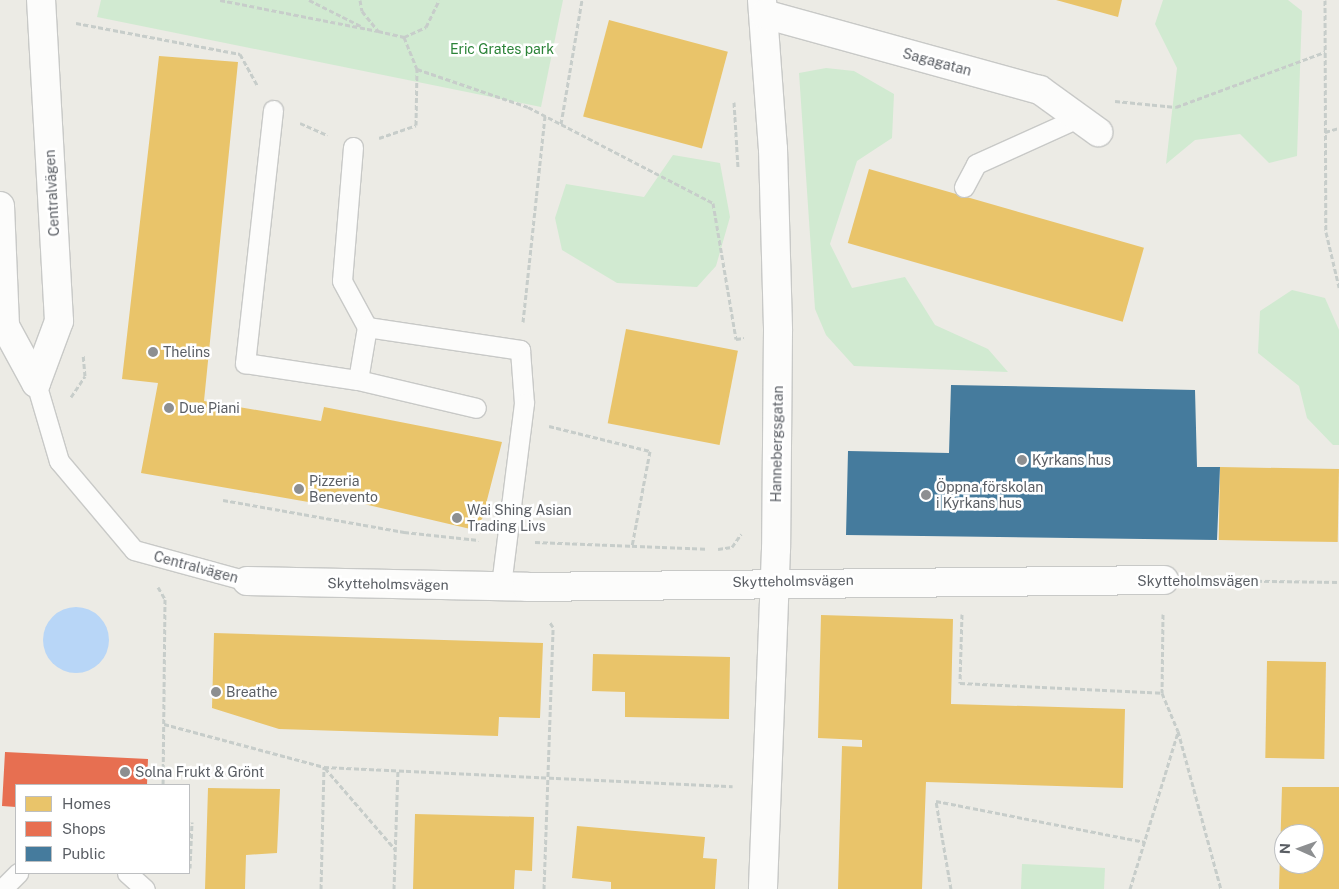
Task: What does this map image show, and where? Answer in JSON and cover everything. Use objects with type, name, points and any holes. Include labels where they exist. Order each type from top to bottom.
[{"type":"street","name":"Centralvägen","points":[[36,383],[59,321],[41,0]]},
{"type":"street","name":"Sagagatan","points":[[763,7],[1040,90],[1088,125]]},
{"type":"street","name":"Hannebergsgatan","points":[[763,7],[778,331],[774,581],[763,889]]},
{"type":"street","points":[[0,206],[5,326],[36,383]]},
{"type":"street","name":"Skytteholmsvägen","points":[[247,581],[527,587],[774,581],[1164,580]]},
{"type":"lane","points":[[272,110],[244,363],[358,380],[476,408]]},
{"type":"lane","points":[[964,187],[976,164],[1088,125]]},
{"type":"lane","points":[[353,147],[342,281],[367,327],[358,380]]},
{"type":"lane","points":[[367,327],[520,350],[522,420],[504,541],[500,586]]},
{"type":"lane","points":[[36,383],[60,461],[134,550]]},
{"type":"lane","name":"Centralvägen","points":[[134,550],[247,581]]},
{"type":"lane","points":[[2,889],[17,874]]},
{"type":"lane","points":[[128,874],[145,889]]},
{"type":"path","points":[[220,0],[404,37],[426,27],[438,0]]},
{"type":"path","points":[[309,0],[366,28]]},
{"type":"path","points":[[360,0],[362,10],[378,31]]},
{"type":"path","points":[[560,124],[582,0]]},
{"type":"path","points":[[1325,0],[1326,232],[1339,287]]},
{"type":"path","points":[[404,37],[417,69],[545,116],[713,203],[736,339],[748,337],[748,346]]},
{"type":"path","points":[[733,99],[738,178]]},
{"type":"path","points":[[520,350],[545,116]]},
{"type":"path","points":[[1325,132],[1339,128]]},
{"type":"path","points":[[522,420],[650,451],[632,546]]},
{"type":"path","points":[[223,500],[404,532],[504,541],[632,546],[732,547],[743,527]]},
{"type":"path","points":[[134,550],[165,598],[163,784]]},
{"type":"path","points":[[1164,580],[1162,693],[1178,731],[1221,889]]},
{"type":"path","name":"Skytteholmsvägen","points":[[1164,580],[1339,582]]},
{"type":"path","points":[[527,587],[554,627],[544,889]]},
{"type":"path","points":[[164,724],[324,767],[767,787]]},
{"type":"path","points":[[1130,889],[1178,731]]},
{"type":"path","points":[[324,767],[395,849]]},
{"type":"path","points":[[320,889],[324,767]]},
{"type":"path","points":[[394,889],[398,771]]},
{"type":"path","points":[[951,889],[936,801],[1145,842]]},
{"type":"path","points":[[190,868],[192,822]]},
{"type":"green space","name":"Eric Grates park","points":[[101,0],[563,0],[541,107],[97,17]]},
{"type":"green space","points":[[1163,0],[1288,0],[1302,11],[1297,156],[1269,163],[1240,134],[1195,140],[1166,164],[1177,68],[1155,24]]},
{"type":"green space","points":[[826,68],[854,71],[894,94],[892,138],[857,161],[830,244],[852,288],[905,277],[935,325],[988,349],[1008,372],[854,366],[826,335],[815,309],[799,73]]},
{"type":"green space","points":[[673,155],[720,163],[730,217],[716,266],[697,287],[617,283],[562,250],[555,218],[566,184],[644,197]]},
{"type":"green space","points":[[1292,290],[1325,298],[1339,330],[1339,445],[1333,445],[1307,418],[1299,386],[1258,353],[1260,311]]},
{"type":"green space","points":[[1022,864],[1105,868],[1104,889],[1021,889]]},
{"type":"water","points":[[69,607],[83,607],[95,612],[104,621],[109,633],[107,653],[100,664],[83,673],[69,673],[57,668],[48,659],[43,647],[43,633],[48,621],[57,612]]},
{"type":"building: Homes","points":[[1056,0],[1122,0],[1118,17]]},
{"type":"building: Homes","points":[[609,20],[728,52],[702,148],[583,117]]},
{"type":"building: Homes","points":[[159,56],[238,62],[204,401],[321,421],[324,407],[502,442],[479,531],[317,493],[314,503],[141,473],[158,383],[122,379]]},
{"type":"building: Homes","points":[[869,169],[1144,248],[1123,322],[848,243]]},
{"type":"building: Homes","points":[[626,329],[738,351],[720,445],[608,423]]},
{"type":"building: Homes","points":[[1220,467],[1339,469],[1338,542],[1219,540]]},
{"type":"building: Homes","points":[[821,615],[953,619],[951,704],[1125,709],[1123,788],[926,782],[922,889],[838,889],[842,746],[862,747],[862,740],[818,738]]},
{"type":"building: Homes","points":[[214,633],[543,643],[540,718],[499,717],[498,736],[279,729],[212,708]]},
{"type":"building: Homes","points":[[593,654],[730,657],[729,719],[625,717],[625,692],[592,691]]},
{"type":"building: Homes","points":[[1267,661],[1326,662],[1324,759],[1265,758]]},
{"type":"building: Homes","points":[[1282,787],[1339,787],[1339,889],[1279,889],[1279,874],[1324,874],[1324,824],[1281,824]]},
{"type":"building: Homes","points":[[208,788],[280,789],[277,853],[246,855],[245,889],[205,889]]},
{"type":"building: Homes","points":[[415,814],[534,817],[532,871],[515,870],[514,889],[413,889]]},
{"type":"building: Homes","points":[[577,826],[705,837],[703,858],[717,859],[715,889],[611,889],[611,882],[572,878]]},
{"type":"building: Shops","points":[[5,752],[148,759],[147,784],[15,784],[15,807],[2,806]]},
{"type":"building: Public","name":"Kyrkans hus","points":[[951,385],[1195,390],[1197,467],[1220,467],[1217,540],[846,535],[848,451],[949,453]]},
{"type":"place","name":"Thelins","points":[[153,352]]},
{"type":"place","name":"Due Piani","points":[[169,408]]},
{"type":"place","name":"Kyrkans hus","points":[[1022,460]]},
{"type":"place","name":"Pizzeria Benevento","points":[[299,489]]},
{"type":"place","name":"Öppna förskolan i Kyrkans hus","points":[[926,495]]},
{"type":"place","name":"Wai Shing Asian Trading Livs","points":[[457,518]]},
{"type":"place","name":"Breathe","points":[[216,692]]},
{"type":"place","name":"Solna Frukt & Grönt","points":[[125,772]]}]
